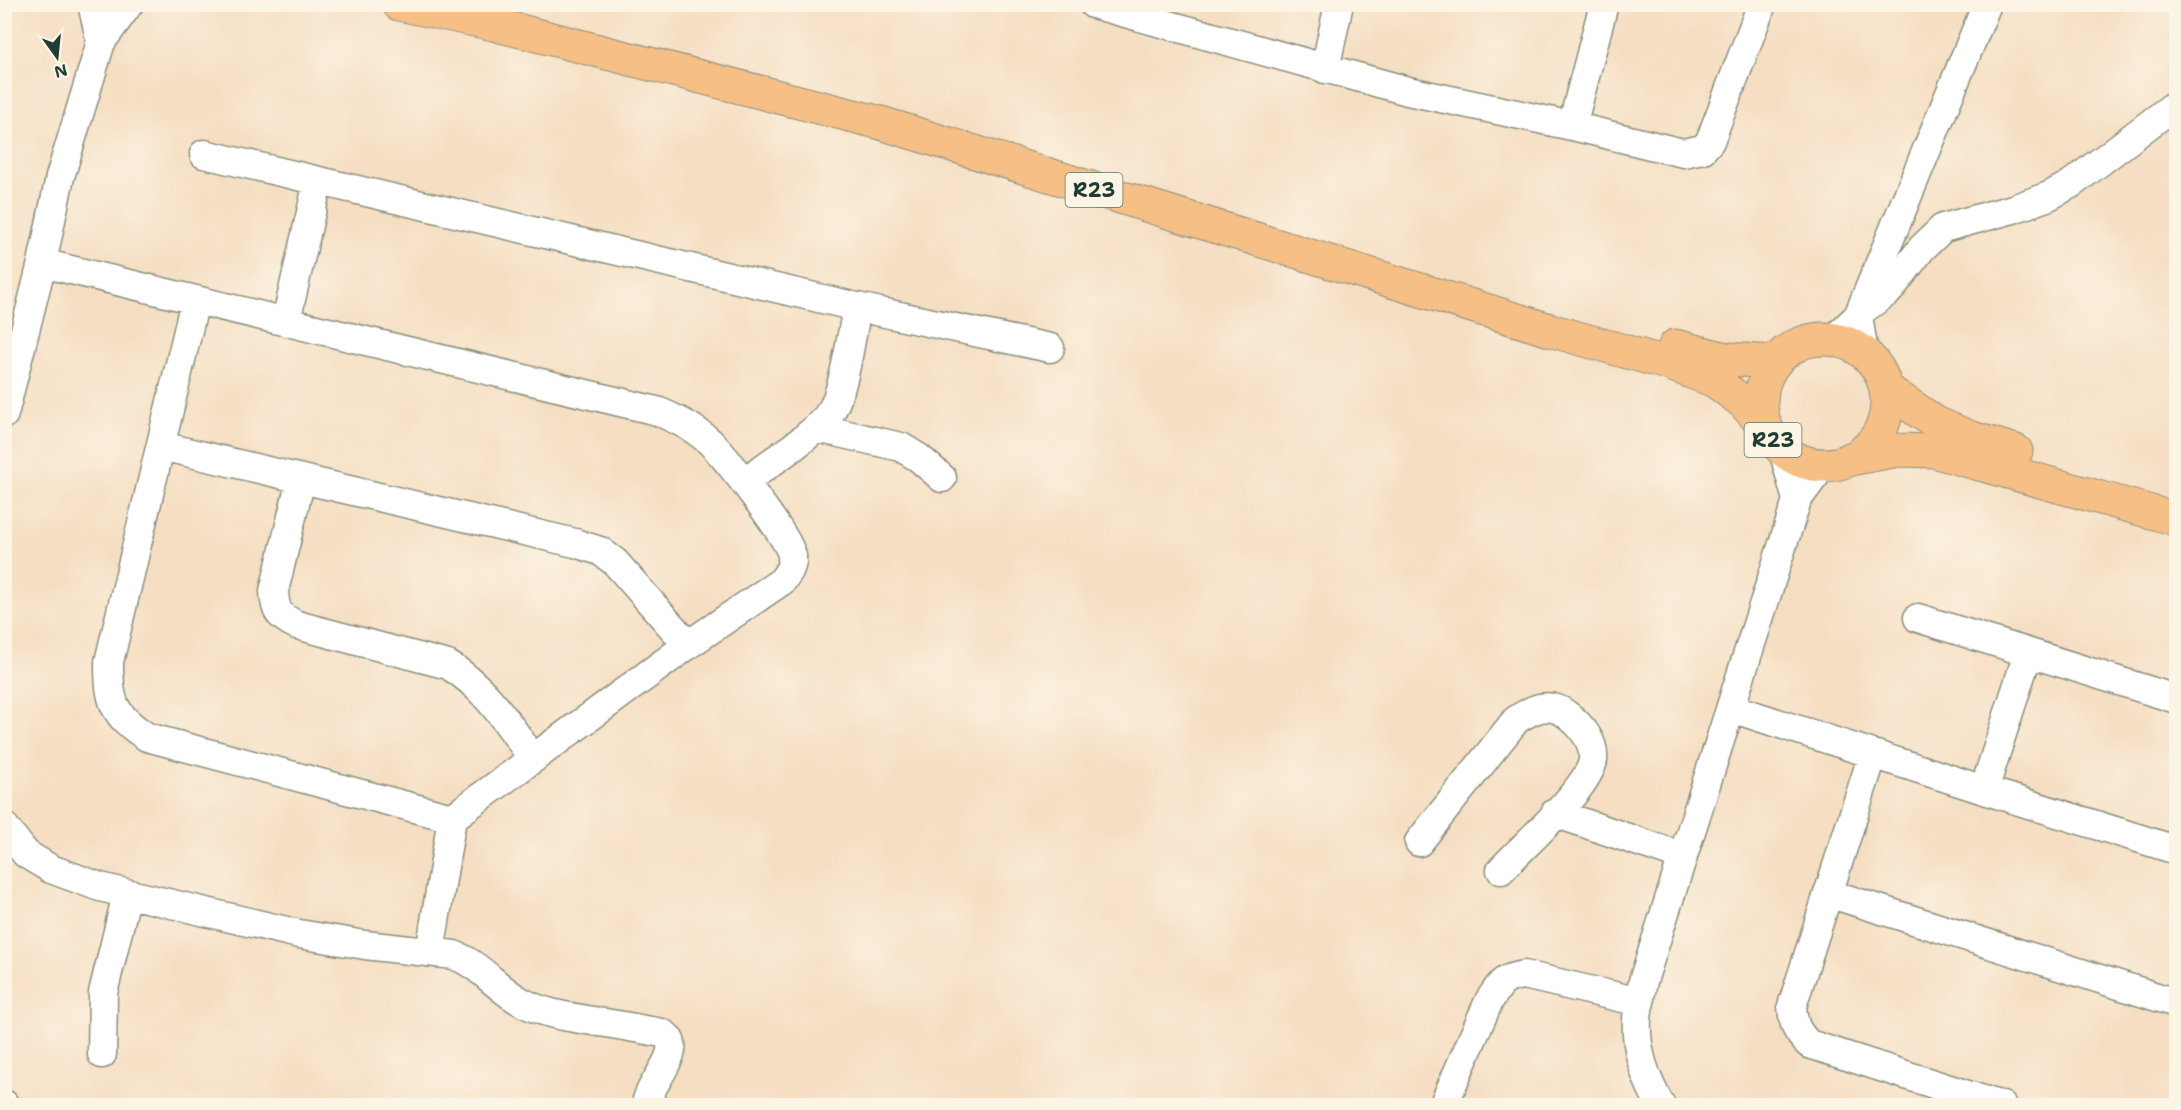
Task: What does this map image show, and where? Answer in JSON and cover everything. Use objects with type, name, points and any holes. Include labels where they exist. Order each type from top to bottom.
[{"type":"main road","name":"R23","points":[[399,4],[493,24],[881,123],[1496,314],[1670,364],[1715,381],[1743,402],[1795,458],[1809,463],[1837,462],[1898,450],[1933,451],[2176,519]]},
{"type":"main road","name":"R23","points":[[488,4],[629,35],[847,95],[1704,355],[1752,362],[1775,362]]},
{"type":"main road","name":"R23","points":[[1775,439],[1761,408],[1762,387],[1775,362],[1796,346],[1807,342],[1833,340],[1850,345],[1864,354],[1881,376],[1886,389],[1936,423],[1969,437],[2176,499]]},
{"type":"main road","points":[[1837,462],[1872,442],[1885,417],[1886,389]]},
{"type":"street","points":[[92,4],[101,42]]},
{"type":"street","points":[[5,412],[42,263],[60,177],[101,42],[129,4]]},
{"type":"street","points":[[1093,4],[1408,91],[1572,126],[1683,153],[1703,149],[1710,141],[1761,4]]},
{"type":"street","points":[[1325,69],[1339,4]]},
{"type":"street","points":[[1572,126],[1604,4]]},
{"type":"street","points":[[1864,354],[1859,313],[1988,4]]},
{"type":"street","points":[[1833,340],[1859,313],[1889,291],[1926,243],[1943,228],[2013,209],[2049,196],[2071,184],[2176,104]]},
{"type":"street","points":[[204,154],[857,307],[1050,348]]},
{"type":"street","points":[[286,321],[318,182]]},
{"type":"street","points":[[42,263],[657,411],[684,423],[709,442],[744,482],[788,544],[792,557],[790,571],[782,581],[688,645],[452,818],[430,952]]},
{"type":"street","points":[[195,301],[109,662],[109,688],[114,707],[129,725],[147,736],[452,818]]},
{"type":"street","points":[[744,482],[817,428],[832,410],[840,389],[857,307]]},
{"type":"street","points":[[817,428],[901,447],[919,458],[942,478]]},
{"type":"street","points":[[1775,439],[1797,500]]},
{"type":"street","points":[[161,446],[575,543],[600,551],[615,562],[688,645]]},
{"type":"street","points":[[1661,1106],[1640,1056],[1637,1019],[1643,981],[1797,500],[1837,462]]},
{"type":"street","points":[[301,479],[274,591],[275,606],[282,618],[297,625],[448,665],[479,688],[497,708],[533,759]]},
{"type":"street","points":[[1918,618],[2176,699]]},
{"type":"street","points":[[1984,790],[2028,653]]},
{"type":"street","points":[[1419,842],[1516,720],[1533,708],[1553,707],[1565,713],[1584,731],[1591,744],[1593,759],[1588,773],[1555,813],[1501,870]]},
{"type":"street","points":[[1731,708],[2176,850]]},
{"type":"street","points":[[1873,754],[1792,1006],[1793,1022],[1798,1034],[1809,1044],[2002,1106]]},
{"type":"street","points":[[1555,813],[1683,857]]},
{"type":"street","points":[[4,826],[26,854],[51,869],[100,887],[299,934],[365,945],[430,952],[466,960],[520,1002],[538,1009],[563,1017],[633,1027],[668,1036],[672,1048],[670,1058],[649,1092],[646,1106]]},
{"type":"street","points":[[1828,893],[2176,1003]]},
{"type":"street","points":[[102,1054],[103,993],[127,894]]},
{"type":"street","points":[[1443,1106],[1489,1001],[1498,986],[1509,977],[1524,975],[1640,1002]]}]
